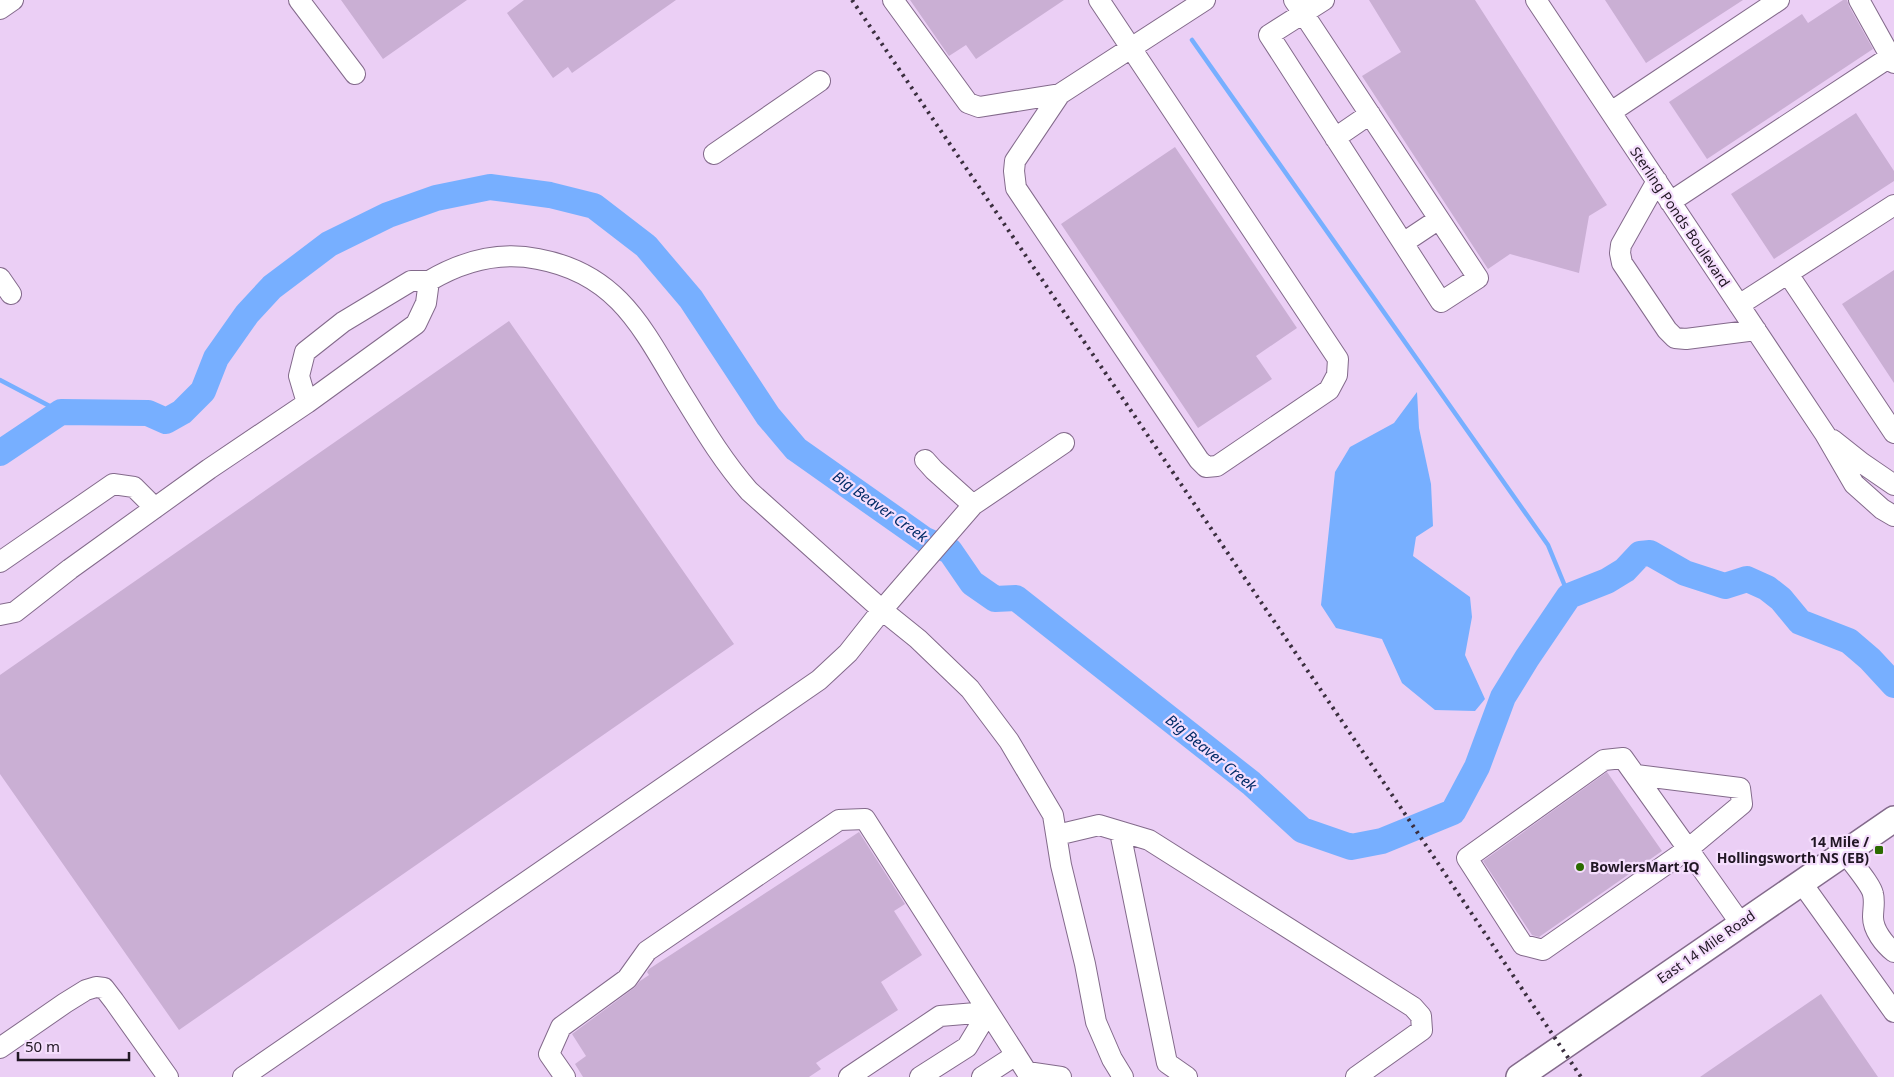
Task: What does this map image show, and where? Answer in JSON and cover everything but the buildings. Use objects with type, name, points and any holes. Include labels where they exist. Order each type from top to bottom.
[{"type":"main road","name":"East 14 Mile Road","points":[[1519,1077],[1894,818]]},
{"type":"street","points":[[0,10],[13,0]]},
{"type":"street","points":[[299,0],[356,74]]},
{"type":"street","points":[[893,0],[968,102],[979,107],[1060,94]]},
{"type":"street","points":[[1099,0],[1131,48],[1338,359],[1337,375],[1329,390],[1217,466],[1206,467],[1199,460],[1016,188],[1014,171],[1016,161],[1060,94],[1131,48],[1205,0]]},
{"type":"street","points":[[1299,6],[1478,278],[1441,302],[1269,35],[1299,6],[1324,0]]},
{"type":"street","points":[[1610,112],[1779,0]]},
{"type":"street","points":[[1670,202],[1892,60],[1859,0]]},
{"type":"street","name":"Sterling Ponds Boulevard","points":[[1540,2],[1610,112],[1825,434],[1854,484],[1882,509],[1894,516]]},
{"type":"street","points":[[714,154],[820,81]]},
{"type":"street","points":[[1335,138],[1370,114]]},
{"type":"street","points":[[1656,181],[1621,245],[1620,254],[1622,262],[1662,322],[1675,338],[1686,339],[1756,330]]},
{"type":"street","points":[[1739,305],[1894,205]]},
{"type":"street","points":[[1403,243],[1439,219]]},
{"type":"street","points":[[307,403],[299,376],[305,352],[343,322],[411,281],[429,281],[447,270],[487,258],[528,257],[570,268],[592,279],[612,293],[642,327],[709,439],[736,476],[766,508],[882,610],[918,638],[970,689],[1009,741],[1053,815],[1096,1022],[1112,1059],[1123,1077]]},
{"type":"street","points":[[1788,274],[1894,433]]},
{"type":"street","points":[[0,616],[15,612],[70,569],[416,324],[426,303],[429,281]]},
{"type":"street","name":"Sterling Ponds Boulevard","points":[[1825,434],[1894,485]]},
{"type":"street","points":[[243,1077],[819,680],[848,653],[882,610],[973,505],[1064,443]]},
{"type":"street","points":[[925,460],[973,505]]},
{"type":"street","points":[[0,562],[113,484],[134,487],[155,508]]},
{"type":"street","points":[[1636,775],[1740,788],[1742,804],[1688,849],[1543,950],[1523,945],[1467,858],[1604,760],[1624,758],[1688,849],[1741,924]]},
{"type":"street","points":[[564,1077],[549,1054],[560,1027],[627,979],[647,951],[839,820],[865,819],[1024,1068]]},
{"type":"street","points":[[1056,835],[1099,826],[1149,840],[1413,1007],[1422,1016],[1422,1030],[1356,1077]]},
{"type":"street","points":[[1120,832],[1167,1063],[1187,1077]]},
{"type":"street","points":[[1845,852],[1873,892],[1873,918],[1876,931],[1888,948],[1894,952]]},
{"type":"street","points":[[1801,882],[1894,1012]]},
{"type":"street","points":[[0,1048],[79,994],[96,987],[104,988],[168,1077]]},
{"type":"street","points":[[848,1077],[940,1016],[988,1012]]},
{"type":"street","points":[[920,1077],[967,1047],[988,1012]]},
{"type":"street","points":[[982,1077],[1024,1068],[1061,1077]]},
{"type":"water","points":[[1417,392],[1419,428],[1431,484],[1433,526],[1416,537],[1413,556],[1470,597],[1472,617],[1465,655],[1485,699],[1475,711],[1435,710],[1402,683],[1382,639],[1336,628],[1321,605],[1335,472],[1350,447],[1394,423]]},
{"type":"waterway","points":[[1192,40],[1548,545],[1569,596]]},
{"type":"waterway","name":"Big Beaver Creek","points":[[0,453],[61,412],[148,413],[166,421],[182,412],[203,391],[216,358],[247,314],[272,287],[329,244],[388,215],[436,198],[490,187],[550,195],[594,206],[646,246],[691,299],[768,416],[796,449],[925,540],[950,551],[972,583],[995,599],[1016,598],[1251,783],[1302,830],[1351,847],[1382,841],[1453,812],[1477,767],[1503,697],[1569,596],[1607,581],[1625,570],[1640,554],[1650,553],[1685,573],[1725,586],[1747,579],[1767,588],[1781,599],[1800,622],[1849,641],[1870,659],[1894,685]]},
{"type":"waterway","name":"Big Beaver Creek","points":[[0,380],[61,412]]},
{"type":"railway","points":[[852,0],[1405,814],[1581,1077]]},
{"type":"place","name":"14 Mile / Hollingsworth NS (EB)","points":[[1879,850]]},
{"type":"place","name":"BowlersMart IQ","points":[[1580,867]]}]
